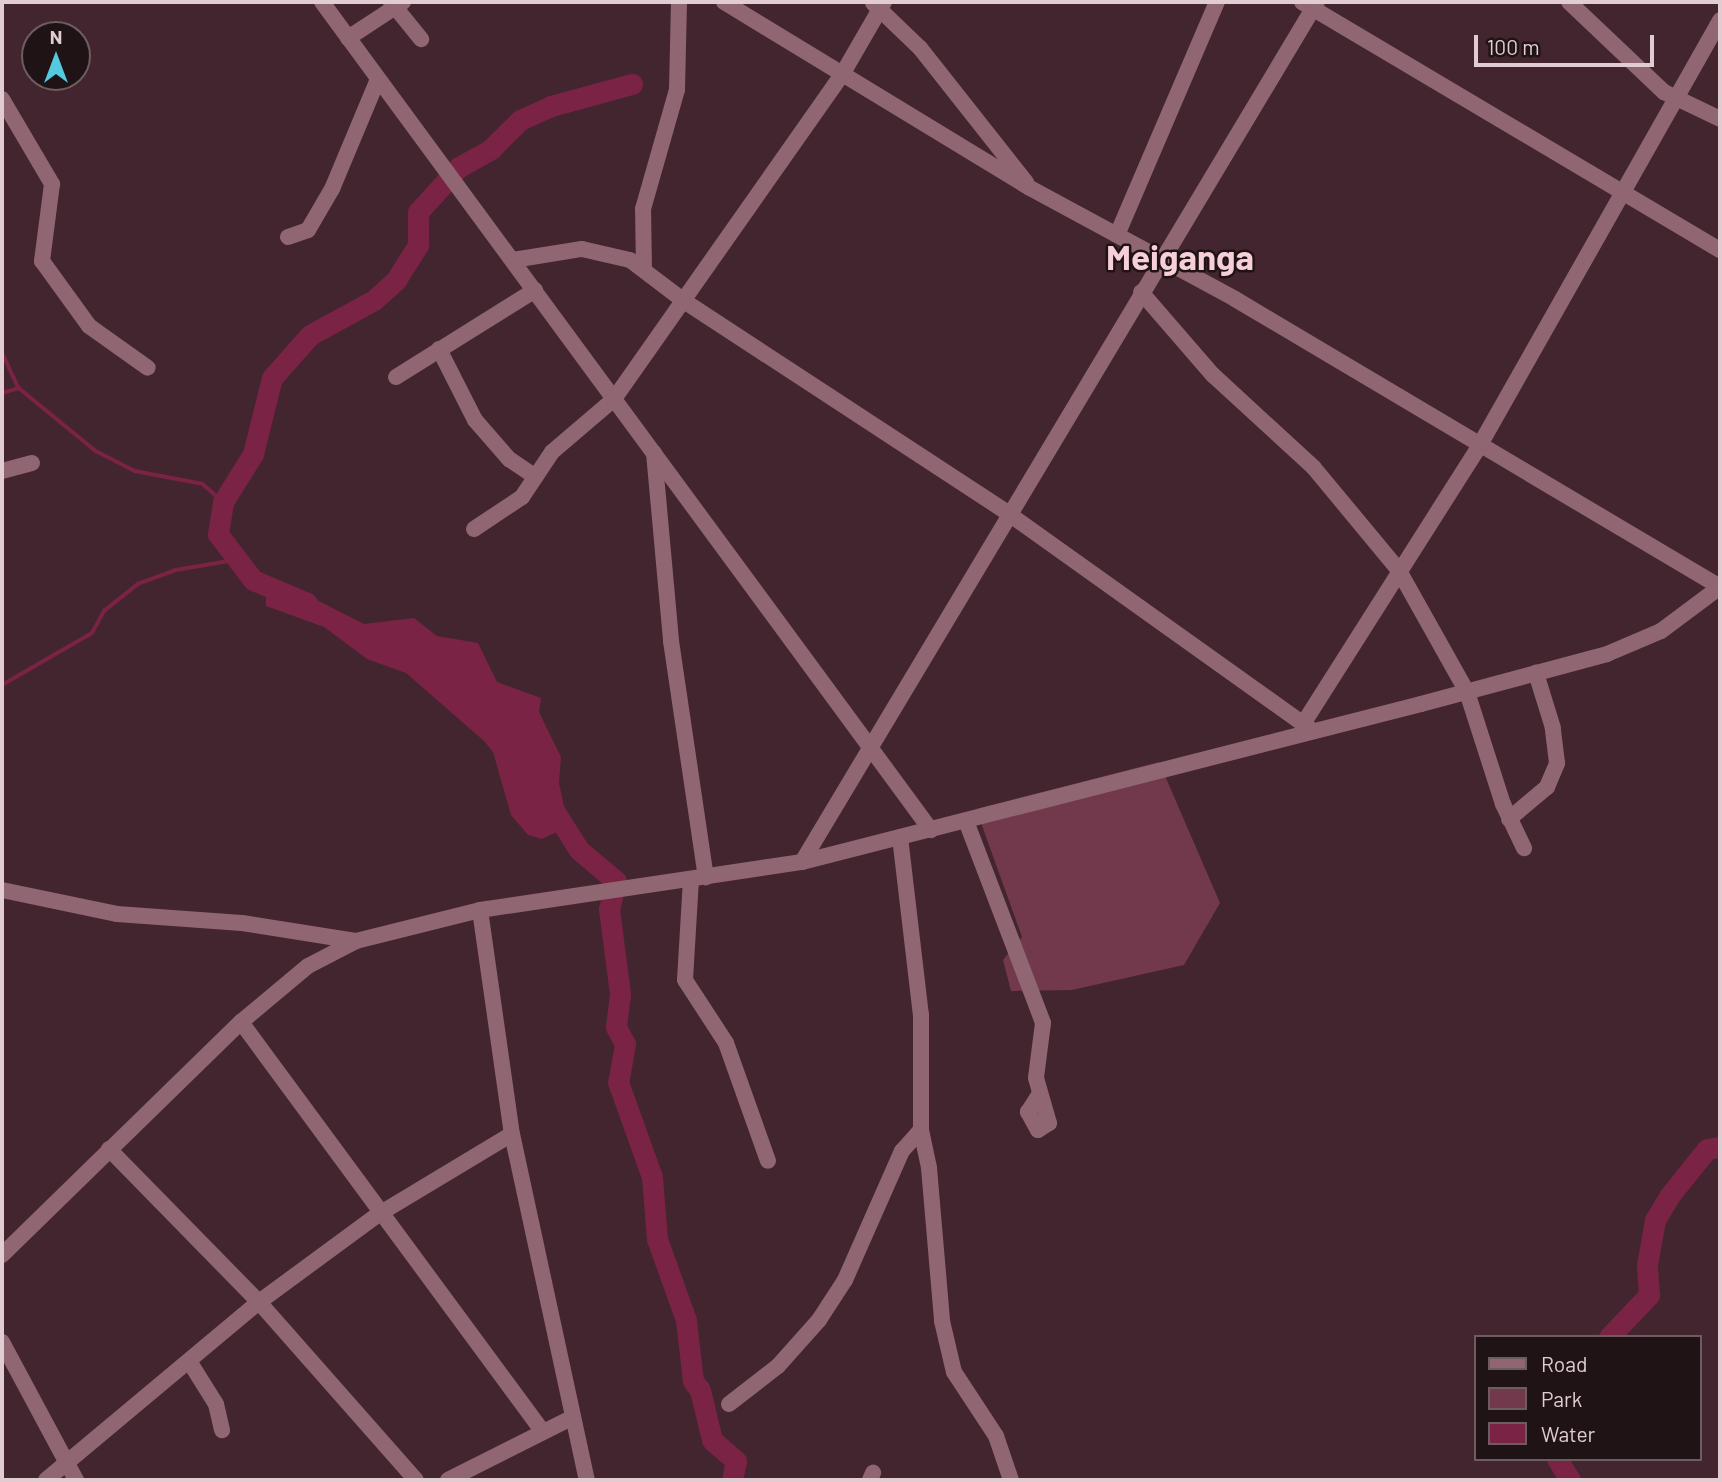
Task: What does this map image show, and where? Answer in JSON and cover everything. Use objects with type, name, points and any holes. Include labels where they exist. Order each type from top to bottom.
[{"type":"street","points":[[323,2],[869,741],[931,830]]},
{"type":"street","points":[[643,270],[643,209],[677,90],[679,2]]},
{"type":"street","points":[[2,1255],[241,1022],[308,966],[356,940],[480,910],[802,862],[966,821],[1308,727],[1467,692],[1607,654],[1661,631],[1720,587],[1481,443],[1161,259],[1030,188],[724,2]]},
{"type":"street","points":[[1117,235],[1217,2]]},
{"type":"street","points":[[1569,2],[1678,101],[1720,119]]},
{"type":"street","points":[[348,38],[396,4],[421,39]]},
{"type":"street","points":[[474,529],[513,506],[552,452],[614,399],[843,73],[878,4],[945,77],[1030,188]]},
{"type":"street","points":[[802,862],[869,741],[1009,514],[1311,4],[1720,250]]},
{"type":"street","points":[[1308,727],[1398,569],[1481,443],[1678,101],[1720,20]]},
{"type":"street","points":[[288,237],[308,230],[331,189],[378,79]]},
{"type":"street","points":[[2,99],[52,184],[42,261],[89,326],[148,368]]},
{"type":"street","points":[[513,260],[582,249],[630,260],[684,301],[1009,514],[1308,727]]},
{"type":"street","points":[[396,377],[535,290]]},
{"type":"street","points":[[1141,292],[1213,375],[1314,468],[1398,569],[1467,692],[1510,819],[1524,848]]},
{"type":"street","points":[[439,349],[475,420],[509,459],[536,477]]},
{"type":"street","points":[[654,453],[671,641],[698,878],[685,980],[731,1053],[768,1161]]},
{"type":"street","points":[[2,471],[32,463]]},
{"type":"street","points":[[1510,819],[1547,787],[1557,763],[1553,728],[1536,673]]},
{"type":"street","points":[[966,821],[1043,1023],[1036,1078],[1039,1095]]},
{"type":"street","points":[[900,837],[921,1015],[921,1130],[950,1360],[996,1436],[1011,1480]]},
{"type":"street","points":[[2,890],[117,914],[210,920],[356,940]]},
{"type":"street","points":[[480,910],[512,1134],[587,1480]]},
{"type":"street","points":[[241,1022],[379,1214],[543,1433]]},
{"type":"street","points":[[729,1404],[778,1366],[819,1320],[845,1280],[902,1152],[921,1130]]},
{"type":"street","points":[[46,1480],[259,1302],[379,1214],[512,1134]]},
{"type":"street","points":[[109,1149],[259,1302],[416,1480]]},
{"type":"street","points":[[2,1342],[76,1480]]},
{"type":"street","points":[[189,1361],[216,1404],[222,1430]]},
{"type":"street","points":[[448,1480],[573,1417]]},
{"type":"green space","points":[[1159,762],[1220,903],[1184,965],[1072,990],[1011,991],[1003,960],[1022,937],[976,809]]},
{"type":"water","points":[[266,593],[311,597],[364,624],[414,618],[437,636],[478,643],[497,682],[541,698],[539,712],[561,757],[559,783],[567,821],[563,829],[542,839],[528,835],[511,815],[493,752],[484,741],[406,673],[367,659],[324,627],[266,606]]},
{"type":"waterway","points":[[307,603],[253,580],[218,534],[223,502],[253,454],[272,378],[310,335],[374,300],[396,280],[418,245],[418,212],[459,167],[491,149],[520,120],[551,106],[632,84]]},
{"type":"waterway","points":[[2,352],[19,388]]},
{"type":"waterway","points":[[2,393],[19,388],[96,451],[135,471],[203,484],[223,502]]},
{"type":"waterway","points":[[2,685],[92,633],[104,611],[138,584],[176,570],[236,560]]},
{"type":"waterway","points":[[550,804],[579,850],[616,881],[609,909],[620,994],[616,1027],[625,1044],[618,1082],[652,1177],[657,1239],[686,1320],[693,1381],[700,1390],[712,1440],[736,1461],[732,1480]]},
{"type":"waterway","points":[[1611,1335],[1649,1295],[1647,1265],[1655,1220],[1670,1195],[1707,1149],[1720,1147]]},
{"type":"waterway","points":[[1558,1461],[1570,1480]]},
{"type":"district","name":"Meiganga","points":[[1180,256]]}]
